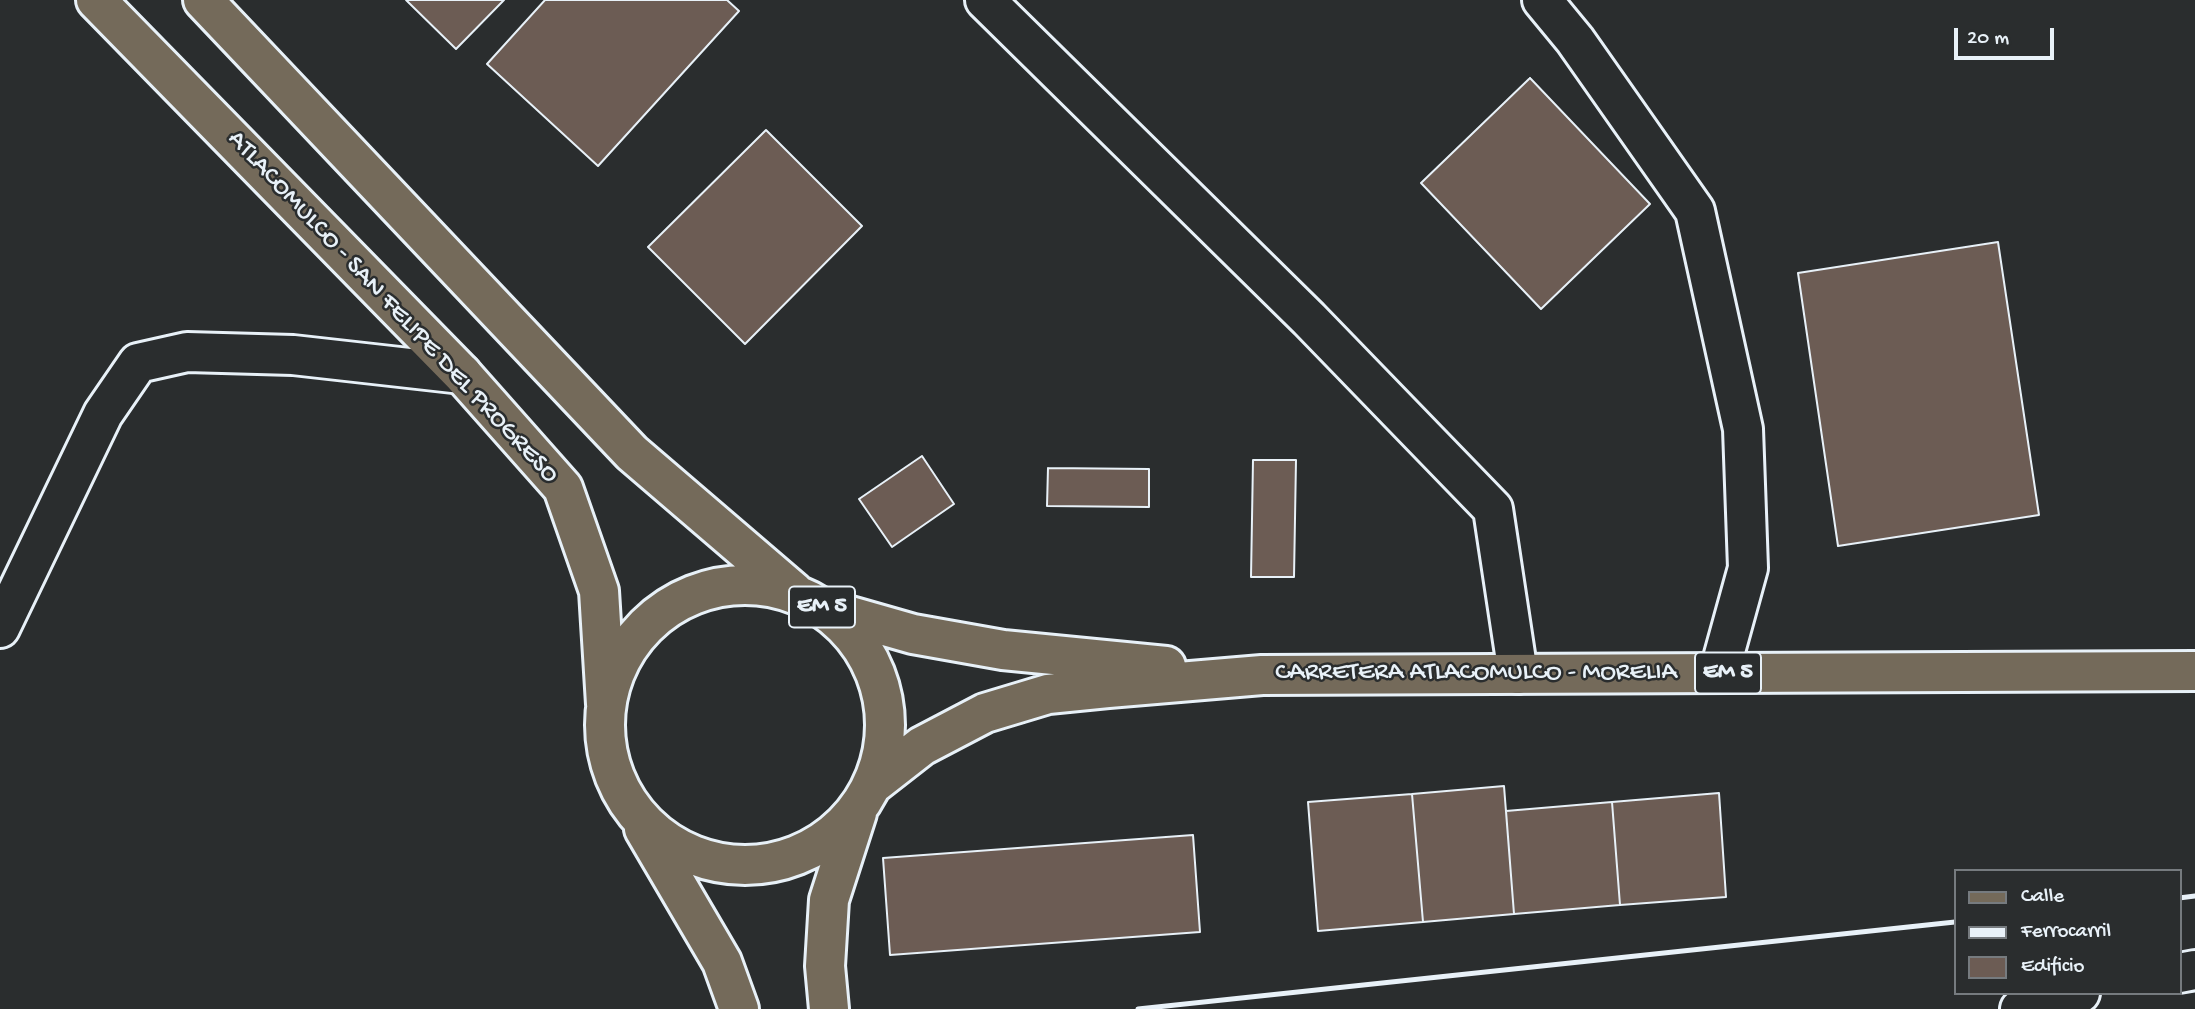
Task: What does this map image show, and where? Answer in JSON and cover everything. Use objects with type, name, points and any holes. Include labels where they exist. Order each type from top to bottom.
[{"type":"main road","name":"ATLACOMULCO - SAN FELIPE DEL PROGRESO","points":[[96,0],[462,374],[563,488],[598,591],[606,704]]},
{"type":"main road","points":[[203,0],[632,453],[811,601]]},
{"type":"main road","name":"EM 5","points":[[739,1009],[722,962],[620,789],[609,761],[605,730],[606,704],[613,677],[626,651],[643,629],[666,609],[687,597],[707,590],[752,584],[811,601],[848,627],[864,649],[879,681],[886,719],[883,754],[829,900],[825,966],[829,1009]]},
{"type":"main road","name":"CARRETERA ATLACOMULCO - MORELIA","points":[[811,601],[913,634],[1003,650],[1262,675]]},
{"type":"main road","name":"CARRETERA ATLACOMULCO - MORELIA","points":[[865,797],[922,746],[985,713],[1048,694],[1262,675],[2195,671]]},
{"type":"main road","name":"EM 5","points":[[634,812],[669,844],[698,859],[732,866],[769,864],[797,856],[827,840],[865,797]]},
{"type":"street","points":[[985,0],[1309,319],[1493,509],[1518,674]]},
{"type":"street","points":[[1542,0],[1575,40],[1695,212],[1743,429],[1748,568],[1719,673]]},
{"type":"street","points":[[0,628],[103,414],[138,363],[187,352],[240,353],[293,355],[462,374]]},
{"type":"street","points":[[2020,1009],[2072,995]]},
{"type":"building","points":[[406,0],[504,0],[456,49]]},
{"type":"building","points":[[545,0],[727,0],[739,11],[598,166],[487,64]]},
{"type":"building","points":[[1530,78],[1650,204],[1541,309],[1421,183]]},
{"type":"building","points":[[766,130],[862,226],[745,344],[648,247]]},
{"type":"building","points":[[1998,242],[2039,515],[1838,546],[1798,273]]},
{"type":"building","points":[[922,456],[954,504],[892,547],[859,499]]},
{"type":"building","points":[[1253,460],[1296,460],[1294,577],[1251,577]]},
{"type":"building","points":[[1048,468],[1149,469],[1149,507],[1047,506]]},
{"type":"building","points":[[1504,786],[1514,914],[1423,922],[1412,794]]},
{"type":"building","points":[[1719,793],[1726,897],[1620,905],[1612,802]]},
{"type":"building","points":[[1412,794],[1423,922],[1318,931],[1308,802]]},
{"type":"building","points":[[1612,802],[1620,905],[1514,914],[1506,811]]},
{"type":"building","points":[[1193,835],[1200,932],[890,955],[883,858]]},
{"type":"railway","points":[[2181,898],[2195,896]]},
{"type":"railway","points":[[1138,1009],[1954,922]]}]
